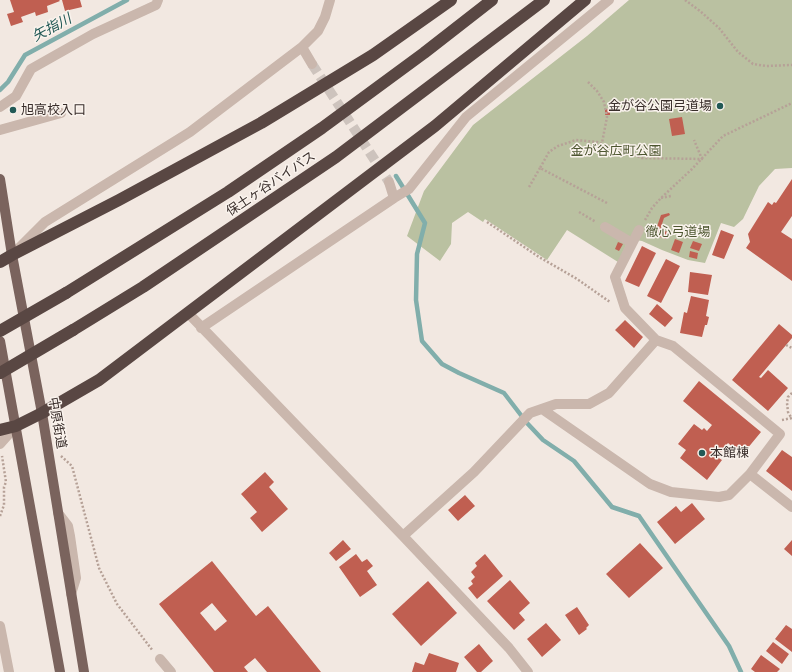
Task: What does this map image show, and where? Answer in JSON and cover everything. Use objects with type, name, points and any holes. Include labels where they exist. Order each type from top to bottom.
[{"type":"highway","points":[[0,262],[119,200],[261,122],[373,55],[450,0]]},
{"type":"highway","name":"保土ヶ谷バイパス","points":[[0,331],[66,293],[228,192],[322,128],[424,54],[492,0]]},
{"type":"highway","name":"保土ヶ谷バイパス","points":[[0,373],[143,287],[336,158],[544,0]]},
{"type":"highway","points":[[0,430],[16,426],[42,413],[99,380],[435,126],[585,0]]},
{"type":"main road","name":"中原街道","points":[[0,179],[12,255],[42,413],[84,672]]},
{"type":"main road","points":[[0,341],[60,672]]},
{"type":"street","points":[[0,107],[16,96],[31,69],[93,34],[156,5],[158,0]]},
{"type":"street","points":[[12,255],[46,222],[190,132],[302,47],[318,31],[325,17],[330,0]]},
{"type":"street","points":[[201,328],[394,198],[410,189],[466,117],[609,0]]},
{"type":"street","points":[[302,47],[312,64]]},
{"type":"street","points":[[0,130],[61,113]]},
{"type":"street","points":[[389,182],[394,198]]},
{"type":"street","points":[[605,227],[632,243]]},
{"type":"street","points":[[542,409],[650,484],[671,492],[719,497],[729,495],[750,474],[780,434],[673,346],[656,340],[624,308],[614,277],[639,230]]},
{"type":"street","points":[[188,313],[403,536],[509,648],[528,672]]},
{"type":"street","points":[[403,536],[474,472],[530,413],[556,404],[589,404],[610,393],[656,340]]},
{"type":"street","points":[[0,443],[16,426]]},
{"type":"street","points":[[750,474],[792,507]]},
{"type":"street","points":[[0,626],[9,672]]},
{"type":"street","points":[[160,659],[171,672]]},
{"type":"path","points":[[685,0],[719,28],[738,52],[752,64],[766,66],[792,64]]},
{"type":"path","points":[[588,82],[597,91],[604,102],[607,117],[602,143]]},
{"type":"path","points":[[645,221],[652,208],[661,198],[702,159],[723,136],[792,103]]},
{"type":"path","points":[[529,187],[549,152],[558,146],[576,140],[602,143],[642,158],[702,159]]},
{"type":"path","points":[[694,140],[702,159]]},
{"type":"path","points":[[540,168],[607,203]]},
{"type":"path","points":[[661,198],[671,196]]},
{"type":"path","points":[[579,212],[605,227]]},
{"type":"path","points":[[487,222],[539,257],[577,279],[618,308],[624,308]]},
{"type":"path","points":[[786,345],[792,348]]},
{"type":"path","points":[[792,393],[788,397],[787,403],[788,412],[792,419]]},
{"type":"path","points":[[0,443],[6,482],[4,487],[4,505],[0,516]]},
{"type":"path","points":[[47,443],[72,466],[99,568],[114,598],[160,659]]},
{"type":"green space","points":[[629,0],[792,0],[792,168],[775,169],[759,186],[743,219],[734,227],[721,223],[705,263],[688,260],[642,241],[629,239],[618,262],[567,230],[547,260],[485,219],[483,222],[468,212],[452,223],[451,244],[440,261],[407,236],[424,191],[473,125],[587,36]]},
{"type":"building","points":[[10,0],[60,1],[47,6],[48,12],[36,16],[35,12],[21,17],[23,22],[11,26],[7,14],[14,12]]},
{"type":"building","points":[[62,0],[80,0],[82,7],[65,11]]},
{"type":"building","points":[[605,109],[610,109],[610,115],[605,115]]},
{"type":"building","points":[[682,117],[685,134],[672,136],[669,119]]},
{"type":"building","points":[[792,179],[792,216],[781,232],[792,239],[792,281],[746,248],[750,242],[748,234],[768,202],[772,205],[774,202],[776,203]]},
{"type":"building","points":[[669,213],[670,215],[664,218],[660,230],[668,232],[666,239],[654,235],[661,215]]},
{"type":"building","points":[[721,230],[734,235],[724,259],[712,255]]},
{"type":"building","points":[[675,239],[683,242],[679,253],[671,250]]},
{"type":"building","points":[[693,241],[702,244],[699,251],[690,248]]},
{"type":"building","points":[[618,242],[623,244],[619,251],[615,249]]},
{"type":"building","points":[[642,246],[656,253],[639,287],[625,281]]},
{"type":"building","points":[[690,251],[698,253],[697,259],[689,257]]},
{"type":"building","points":[[666,259],[680,266],[661,303],[647,296]]},
{"type":"building","points":[[690,272],[712,275],[708,295],[688,292]]},
{"type":"building","points":[[691,296],[709,300],[706,316],[709,317],[702,337],[680,333],[684,312],[687,313]]},
{"type":"building","points":[[657,304],[673,318],[665,327],[649,314]]},
{"type":"building","points":[[625,320],[643,337],[634,348],[615,330]]},
{"type":"building","points":[[779,324],[792,335],[792,338],[759,377],[761,378],[768,370],[788,388],[768,411],[732,380]]},
{"type":"building","points":[[699,381],[761,432],[742,455],[728,443],[717,457],[722,460],[707,480],[680,458],[686,450],[678,444],[694,424],[702,430],[704,428],[707,431],[712,425],[683,401]]},
{"type":"building","points":[[782,450],[792,457],[792,491],[766,471]]},
{"type":"building","points":[[265,472],[274,482],[269,487],[288,509],[262,532],[250,518],[257,512],[241,494]]},
{"type":"building","points":[[465,495],[475,506],[458,521],[448,510]]},
{"type":"building","points":[[692,503],[705,519],[675,544],[657,522],[676,506],[681,512]]},
{"type":"building","points":[[343,540],[351,549],[336,561],[329,553]]},
{"type":"building","points":[[792,540],[792,556],[784,549]]},
{"type":"building","points":[[640,543],[663,568],[629,598],[606,574]]},
{"type":"building","points":[[356,554],[362,562],[367,559],[373,566],[367,571],[377,585],[360,597],[339,567]]},
{"type":"building","points":[[485,554],[503,576],[477,599],[468,588],[473,584],[471,581],[475,577],[471,572],[477,566],[475,563]]},
{"type":"building","points":[[212,561],[256,616],[268,606],[321,672],[267,672],[255,658],[244,667],[248,672],[214,672],[159,604]],"holes":[[[212,603],[227,621],[215,631],[200,613]]]},
{"type":"building","points":[[510,580],[530,603],[519,613],[525,620],[514,630],[487,601]]},
{"type":"building","points":[[428,581],[457,613],[421,646],[392,614]]},
{"type":"building","points":[[577,607],[589,625],[586,628],[587,629],[579,635],[565,615]]},
{"type":"building","points":[[546,623],[561,640],[542,657],[527,639]]},
{"type":"building","points":[[786,625],[792,629],[792,652],[775,639]]},
{"type":"building","points":[[773,642],[789,654],[782,664],[766,651]]},
{"type":"building","points":[[479,644],[493,661],[481,672],[477,672],[464,657]]},
{"type":"building","points":[[429,653],[459,663],[456,672],[412,672],[415,662],[424,665]]},
{"type":"building","points":[[761,655],[780,669],[777,672],[755,672],[751,669]]},
{"type":"waterway","name":"矢指川","points":[[0,90],[8,82],[25,55],[127,0]]},
{"type":"waterway","points":[[396,176],[425,223],[417,254],[416,300],[422,341],[442,364],[504,393],[527,423],[543,440],[574,461],[612,507],[639,516],[729,646],[741,672]]},
{"type":"tunnel","points":[[312,64],[389,182]]},
{"type":"place","name":"金が谷公園弓道場","points":[[720,106]]},
{"type":"place","name":"旭高校入口","points":[[13,110]]},
{"type":"place","name":"本館棟","points":[[702,453]]},
{"type":"park label","name":"金が谷広町公園","points":[[616,151]]},
{"type":"park label","name":"徹心弓道場","points":[[678,232]]}]
